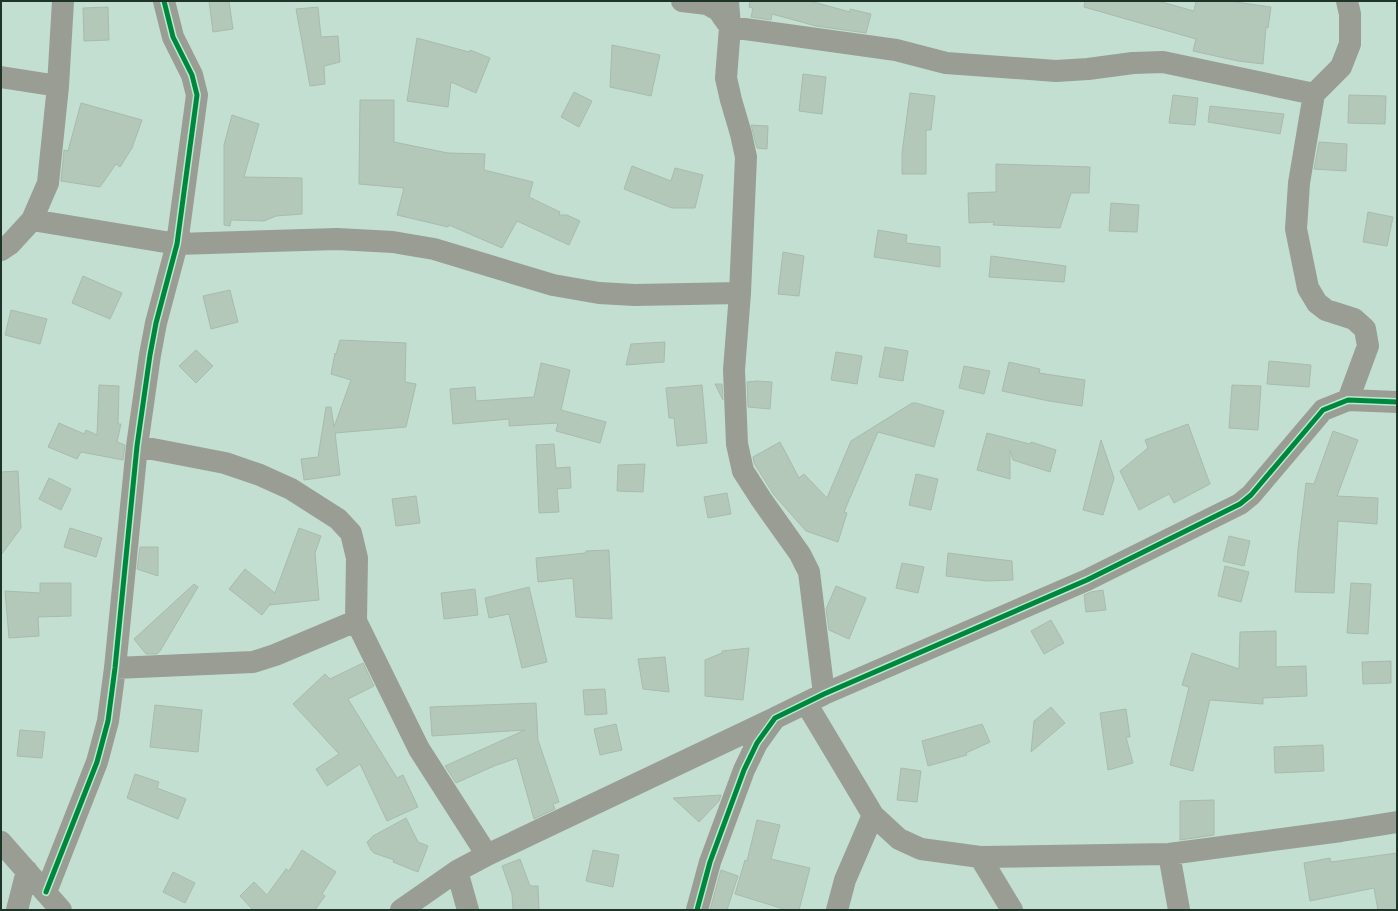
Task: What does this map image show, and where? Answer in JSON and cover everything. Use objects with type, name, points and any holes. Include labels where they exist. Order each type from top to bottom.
[{"type":"street","points":[[1,250],[10,244],[32,220],[48,183],[58,86],[63,1]]},
{"type":"street","points":[[46,892],[97,762],[108,721],[115,668],[137,446],[156,323],[176,244],[196,95],[192,75],[173,37],[164,1]]},
{"type":"street","points":[[682,1],[707,4],[718,10],[730,27],[896,50],[946,63],[1056,71],[1088,69],[1133,63],[1163,62],[1314,94]]},
{"type":"street","points":[[728,1],[730,27],[726,78],[731,100],[742,134],[746,157],[740,293],[734,370],[737,444],[744,471],[761,499],[800,554],[809,572],[815,699],[873,815],[899,839],[921,849],[980,857],[1169,854],[1397,822]]},
{"type":"street","points":[[1347,1],[1350,14],[1350,44],[1341,67],[1314,94],[1299,183],[1296,229],[1308,288],[1317,303],[1326,310],[1354,319],[1365,329],[1368,346],[1348,400]]},
{"type":"street","points":[[1,77],[58,86]]},
{"type":"street","points":[[32,220],[176,244],[337,239],[394,242],[434,249],[553,285],[599,294],[635,295],[740,293]]},
{"type":"street","points":[[401,910],[457,872],[487,855],[815,699],[1087,580],[1240,504],[1251,495],[1323,410],[1348,400],[1397,402]]},
{"type":"street","points":[[137,446],[225,463],[260,475],[291,489],[338,519],[351,533],[357,558],[356,621],[419,748],[487,855]]},
{"type":"street","points":[[115,668],[253,662],[275,656],[356,621]]},
{"type":"street","points":[[697,910],[710,862],[744,770],[757,743],[775,718]]},
{"type":"street","points":[[837,910],[845,880],[873,815]]},
{"type":"street","points":[[1,842],[61,910]]},
{"type":"street","points":[[1169,854],[1179,910]]},
{"type":"street","points":[[980,857],[1012,910]]},
{"type":"street","points":[[17,910],[27,871]]},
{"type":"street","points":[[457,872],[468,910]]},
{"type":"building","points":[[209,1],[229,1],[233,29],[213,32]]},
{"type":"building","points":[[750,1],[810,1],[850,12],[850,9],[871,14],[866,33],[816,26],[772,14],[771,20],[751,17],[753,8],[749,7]]},
{"type":"building","points":[[1085,1],[1158,1],[1194,11],[1196,1],[1228,1],[1271,7],[1268,28],[1266,27],[1263,64],[1238,61],[1193,51],[1196,39],[1084,7]]},
{"type":"building","points":[[108,7],[109,40],[84,41],[83,8]]},
{"type":"building","points":[[318,7],[321,37],[338,36],[340,62],[324,66],[325,84],[310,86],[296,9]]},
{"type":"building","points":[[417,38],[469,52],[470,50],[490,58],[476,93],[451,82],[448,107],[407,101]]},
{"type":"building","points":[[612,45],[660,55],[651,96],[610,87]]},
{"type":"building","points":[[803,74],[826,77],[822,114],[799,111]]},
{"type":"building","points":[[574,92],[592,101],[579,127],[561,117]]},
{"type":"building","points":[[910,93],[935,96],[931,130],[926,130],[926,174],[902,174],[902,153]]},
{"type":"building","points":[[1173,95],[1198,98],[1195,125],[1169,123]]},
{"type":"building","points":[[1349,95],[1386,96],[1385,124],[1348,123]]},
{"type":"building","points":[[360,100],[394,100],[394,142],[448,153],[485,154],[484,170],[533,182],[529,197],[560,212],[559,215],[567,215],[580,221],[569,245],[517,221],[502,248],[449,225],[448,227],[397,215],[404,188],[359,184]]},
{"type":"building","points":[[81,103],[142,120],[132,148],[120,167],[116,164],[100,187],[61,181],[64,150],[68,151]]},
{"type":"building","points":[[1210,106],[1284,114],[1280,134],[1208,122]]},
{"type":"building","points":[[232,115],[259,124],[244,177],[302,178],[302,214],[276,216],[264,221],[231,220],[230,226],[224,225],[224,145]]},
{"type":"building","points":[[751,125],[768,126],[767,149],[757,148]]},
{"type":"building","points":[[1319,142],[1347,144],[1346,171],[1314,169]]},
{"type":"building","points":[[996,164],[1090,167],[1089,193],[1071,193],[1060,228],[993,225],[994,222],[969,223],[968,193],[996,192]]},
{"type":"building","points":[[632,166],[671,181],[675,168],[703,175],[695,208],[672,208],[624,189]]},
{"type":"building","points":[[1111,203],[1139,205],[1137,232],[1109,231]]},
{"type":"building","points":[[1368,212],[1393,217],[1387,246],[1363,242]]},
{"type":"building","points":[[878,230],[907,235],[906,243],[940,247],[940,267],[874,257]]},
{"type":"building","points":[[783,252],[804,256],[799,296],[778,294]]},
{"type":"building","points":[[991,256],[1066,266],[1064,282],[989,277]]},
{"type":"building","points":[[83,276],[122,293],[110,319],[72,303]]},
{"type":"building","points":[[230,290],[238,322],[211,329],[203,296]]},
{"type":"building","points":[[11,310],[47,319],[40,344],[5,335]]},
{"type":"building","points":[[340,340],[406,343],[405,382],[416,384],[406,427],[335,433],[340,475],[304,480],[301,459],[318,457],[326,407],[331,407],[334,427],[351,380],[331,374],[335,353],[336,354]]},
{"type":"building","points":[[665,342],[664,362],[626,365],[631,344]]},
{"type":"building","points":[[885,347],[908,351],[903,381],[879,377]]},
{"type":"building","points":[[196,350],[213,366],[196,383],[179,366]]},
{"type":"building","points":[[836,352],[862,356],[857,384],[831,380]]},
{"type":"building","points":[[1269,361],[1311,365],[1309,387],[1267,384]]},
{"type":"building","points":[[1009,362],[1040,369],[1039,373],[1085,380],[1082,406],[1002,391]]},
{"type":"building","points":[[541,363],[570,370],[561,410],[606,422],[600,443],[556,431],[558,423],[509,426],[509,419],[453,424],[450,389],[475,387],[476,401],[534,397]]},
{"type":"building","points":[[964,366],[990,371],[984,394],[959,388]]},
{"type":"building","points":[[747,382],[772,382],[770,409],[748,407]]},
{"type":"building","points":[[715,384],[722,384],[723,400]]},
{"type":"building","points":[[99,385],[119,386],[118,424],[121,424],[117,442],[125,445],[123,460],[81,452],[77,459],[48,447],[59,423],[84,434],[86,430],[97,435]]},
{"type":"building","points":[[702,385],[707,443],[677,446],[674,418],[669,418],[666,388]]},
{"type":"building","points":[[1232,385],[1261,386],[1258,430],[1229,428]]},
{"type":"building","points":[[912,403],[944,411],[934,447],[878,432],[844,512],[847,513],[838,542],[806,531],[774,495],[754,463],[753,457],[780,442],[799,478],[804,474],[827,498],[851,441]]},
{"type":"building","points":[[1188,424],[1210,484],[1174,503],[1169,494],[1139,510],[1120,471],[1148,448],[1145,440]]},
{"type":"building","points":[[1333,431],[1358,440],[1337,496],[1378,498],[1377,524],[1338,521],[1334,593],[1295,592],[1298,549],[1306,483],[1314,484]]},
{"type":"building","points":[[987,433],[1030,444],[1031,442],[1056,450],[1050,472],[1013,460],[1010,450],[1010,479],[977,470]]},
{"type":"building","points":[[1101,440],[1114,478],[1103,515],[1083,510]]},
{"type":"building","points":[[554,444],[556,468],[570,467],[571,488],[557,489],[559,512],[539,513],[536,445]]},
{"type":"building","points":[[645,464],[643,492],[617,491],[618,465]]},
{"type":"building","points":[[18,471],[21,528],[1,555],[1,472]]},
{"type":"building","points":[[916,474],[938,479],[931,510],[909,505]]},
{"type":"building","points":[[49,478],[71,489],[61,510],[39,499]]},
{"type":"building","points":[[727,493],[731,514],[708,518],[704,497]]},
{"type":"building","points":[[416,496],[420,523],[396,526],[392,499]]},
{"type":"building","points":[[70,528],[102,538],[96,557],[64,547]]},
{"type":"building","points":[[299,528],[321,536],[315,553],[319,600],[270,605],[271,603],[262,615],[229,589],[245,569],[275,593]]},
{"type":"building","points":[[1229,536],[1250,541],[1244,566],[1223,561]]},
{"type":"building","points":[[140,547],[158,547],[158,576],[137,569]]},
{"type":"building","points":[[609,550],[612,619],[576,617],[573,578],[538,582],[536,558],[586,553],[586,551]]},
{"type":"building","points":[[948,553],[1012,561],[1013,580],[987,581],[946,576]]},
{"type":"building","points":[[902,563],[924,567],[918,593],[896,588]]},
{"type":"building","points":[[1225,566],[1249,572],[1241,602],[1218,596]]},
{"type":"building","points":[[40,583],[71,583],[71,616],[38,617],[39,636],[9,638],[5,591],[40,593]]},
{"type":"building","points":[[1351,583],[1371,584],[1368,634],[1347,633]]},
{"type":"building","points":[[194,584],[198,587],[160,651],[157,654],[146,654],[134,639]]},
{"type":"building","points":[[836,586],[866,598],[849,639],[829,630],[826,609]]},
{"type":"building","points":[[529,587],[547,662],[522,668],[509,614],[489,618],[485,598]]},
{"type":"building","points":[[475,589],[478,615],[444,619],[441,593]]},
{"type":"building","points":[[1103,590],[1106,610],[1086,612],[1084,595]]},
{"type":"building","points":[[1051,620],[1064,643],[1044,654],[1031,631]]},
{"type":"building","points":[[1276,631],[1276,667],[1306,666],[1307,696],[1263,698],[1263,704],[1210,700],[1193,771],[1170,765],[1189,687],[1182,685],[1192,653],[1239,669],[1240,632]]},
{"type":"building","points":[[749,648],[743,700],[705,696],[705,660],[722,653],[722,651]]},
{"type":"building","points":[[665,657],[669,692],[643,689],[638,659]]},
{"type":"building","points":[[1391,661],[1391,683],[1363,684],[1362,662]]},
{"type":"building","points":[[363,663],[374,686],[348,699],[397,778],[403,775],[418,807],[387,821],[360,764],[327,786],[316,769],[339,754],[293,704],[325,674],[330,679]]},
{"type":"building","points":[[605,689],[607,714],[585,715],[583,690]]},
{"type":"building","points":[[536,703],[538,740],[559,802],[553,804],[555,809],[534,819],[517,758],[494,766],[456,783],[445,766],[525,730],[432,736],[430,707]]},
{"type":"building","points":[[155,705],[202,710],[198,752],[150,747]]},
{"type":"building","points":[[1051,707],[1065,723],[1031,752],[1034,721]]},
{"type":"building","points":[[1126,709],[1130,737],[1126,737],[1133,763],[1108,770],[1100,713]]},
{"type":"building","points":[[616,724],[622,750],[600,755],[594,729]]},
{"type":"building","points":[[982,724],[990,742],[966,753],[967,755],[928,766],[922,741]]},
{"type":"building","points":[[20,730],[45,732],[42,758],[17,756]]},
{"type":"building","points":[[1323,745],[1324,771],[1275,773],[1274,747]]},
{"type":"building","points":[[901,768],[921,771],[917,802],[897,800]]},
{"type":"building","points":[[135,774],[159,782],[157,788],[186,799],[178,819],[127,798]]},
{"type":"building","points":[[721,795],[719,801],[699,822],[673,798]]},
{"type":"building","points":[[1214,800],[1214,835],[1180,840],[1180,801]]},
{"type":"building","points":[[406,818],[418,842],[428,846],[418,872],[393,862],[394,860],[374,853],[367,842],[373,836]]},
{"type":"building","points":[[757,820],[780,825],[771,859],[810,868],[799,910],[787,910],[735,894],[745,860],[747,861]]},
{"type":"building","points":[[302,850],[336,872],[322,894],[325,896],[315,910],[253,910],[240,896],[254,882],[267,895],[286,869],[289,871]]},
{"type":"building","points":[[593,850],[619,855],[613,887],[586,881]]},
{"type":"building","points":[[1397,853],[1397,910],[1378,910],[1374,888],[1310,901],[1304,863],[1330,858],[1331,862]]},
{"type":"building","points":[[520,859],[530,886],[538,886],[539,910],[513,910],[512,894],[502,866]]},
{"type":"building","points":[[721,870],[738,876],[727,910],[710,910]]},
{"type":"building","points":[[173,872],[195,883],[185,903],[163,892]]},
{"type":"cycle path","points":[[46,892],[97,762],[108,721],[115,668],[137,446],[156,323],[177,244],[197,95],[192,75],[173,37],[164,1]]},
{"type":"cycle path","points":[[697,910],[710,862],[744,770],[757,743],[775,718],[824,694],[1087,580],[1240,504],[1251,495],[1323,410],[1348,400],[1397,402]]}]
